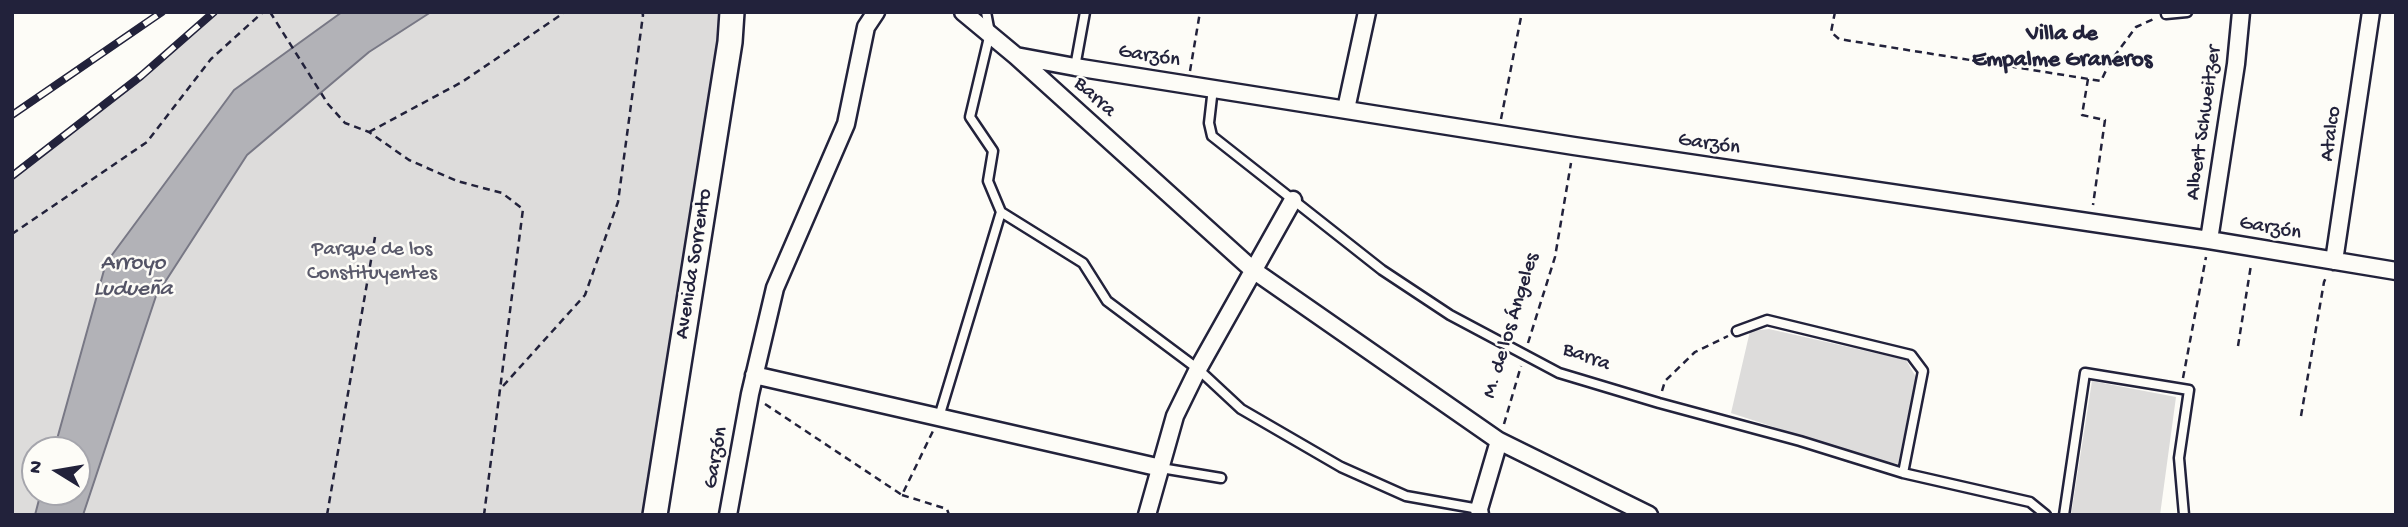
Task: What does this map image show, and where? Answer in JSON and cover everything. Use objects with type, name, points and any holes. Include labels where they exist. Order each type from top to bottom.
[{"type":"main road","name":"Avenida Sorrento","points":[[655,515],[730,42],[732,12]]},
{"type":"street","name":"Garzón","points":[[728,515],[750,394],[775,288],[846,124],[866,27],[876,12]]},
{"type":"street","name":"Barra","points":[[963,12],[1016,56],[1253,271],[1499,441],[1649,515]]},
{"type":"street","points":[[1346,110],[1367,12]]},
{"type":"street","name":"Albert Schweitzer","points":[[2209,240],[2236,64],[2241,12]]},
{"type":"street","name":"Atalco","points":[[2334,261],[2371,12]]},
{"type":"street","name":"Garzón","points":[[1016,56],[1574,146],[2209,240],[2396,271]]},
{"type":"street","points":[[1147,515],[1175,416],[1198,369],[1293,200]]},
{"type":"street","points":[[754,375],[1161,468]]},
{"type":"street","points":[[1480,512],[1499,441]]},
{"type":"lane","points":[[986,12],[990,33],[970,117],[993,151],[988,181],[1001,212],[1083,263],[1107,302],[1198,369],[1241,409],[1342,467],[1406,496],[1480,512]]},
{"type":"lane","points":[[1075,67],[1084,12]]},
{"type":"lane","points":[[2166,14],[2187,12]]},
{"type":"lane","name":"Barra","points":[[1213,88],[1209,123],[1212,135],[1394,277],[1450,314],[1559,373],[1903,473],[2030,502],[2046,515]]},
{"type":"lane","points":[[939,419],[1001,212]]},
{"type":"lane","points":[[1737,331],[1766,320],[1911,355],[1923,371],[1903,473]]},
{"type":"lane","points":[[2064,515],[2085,373],[2189,390],[2179,458],[2184,515]]},
{"type":"lane","points":[[1161,468],[1222,478]]},
{"type":"path","points":[[12,234],[147,142],[211,60],[263,12]]},
{"type":"path","points":[[270,12],[328,104],[345,123],[369,132],[409,160],[457,181],[502,193],[523,209],[484,515]]},
{"type":"path","points":[[369,132],[462,82],[565,12]]},
{"type":"path","points":[[501,388],[585,295],[618,202],[642,12]]},
{"type":"path","points":[[1188,84],[1200,12]]},
{"type":"path","points":[[1498,134],[1522,12]]},
{"type":"path","points":[[1835,12],[1831,32],[1839,39],[2101,81],[2110,62],[2136,27],[2166,14]]},
{"type":"path","points":[[2088,79],[2082,115],[2105,120],[2090,222]]},
{"type":"path","name":"M. de los Ángeles","points":[[1499,441],[1555,257],[1574,146]]},
{"type":"path","points":[[327,515],[375,237]]},
{"type":"path","points":[[2181,389],[2209,240]]},
{"type":"path","points":[[2238,346],[2254,248]]},
{"type":"path","points":[[2301,416],[2324,282],[2334,261]]},
{"type":"path","points":[[1658,403],[1665,381],[1695,352],[1737,331]]},
{"type":"path","points":[[750,394],[902,495],[947,509],[948,515]]},
{"type":"path","points":[[902,495],[939,419]]},
{"type":"green space","name":"Parque de los Constituyentes","points":[[214,12],[732,12],[655,515],[12,515],[12,176],[141,76]]},
{"type":"green space","points":[[1769,329],[1906,360],[1916,377],[1898,464],[1869,458],[1731,413],[1750,331]]},
{"type":"green space","points":[[2092,381],[2176,397],[2160,515],[2071,515]]},
{"type":"water","name":"Arroyo Ludueña","points":[[342,12],[431,12],[369,52],[247,155],[156,296],[91,491],[91,436],[58,436],[106,263],[234,90]]},
{"type":"water","name":"Arroyo Ludueña","points":[[37,506],[86,506],[83,515],[35,515]]},
{"type":"railway","points":[[12,115],[162,12]]},
{"type":"railway","points":[[12,176],[141,76],[214,12]]},
{"type":"district","name":"Villa de Empalme Graneros","points":[[2062,48]]}]
